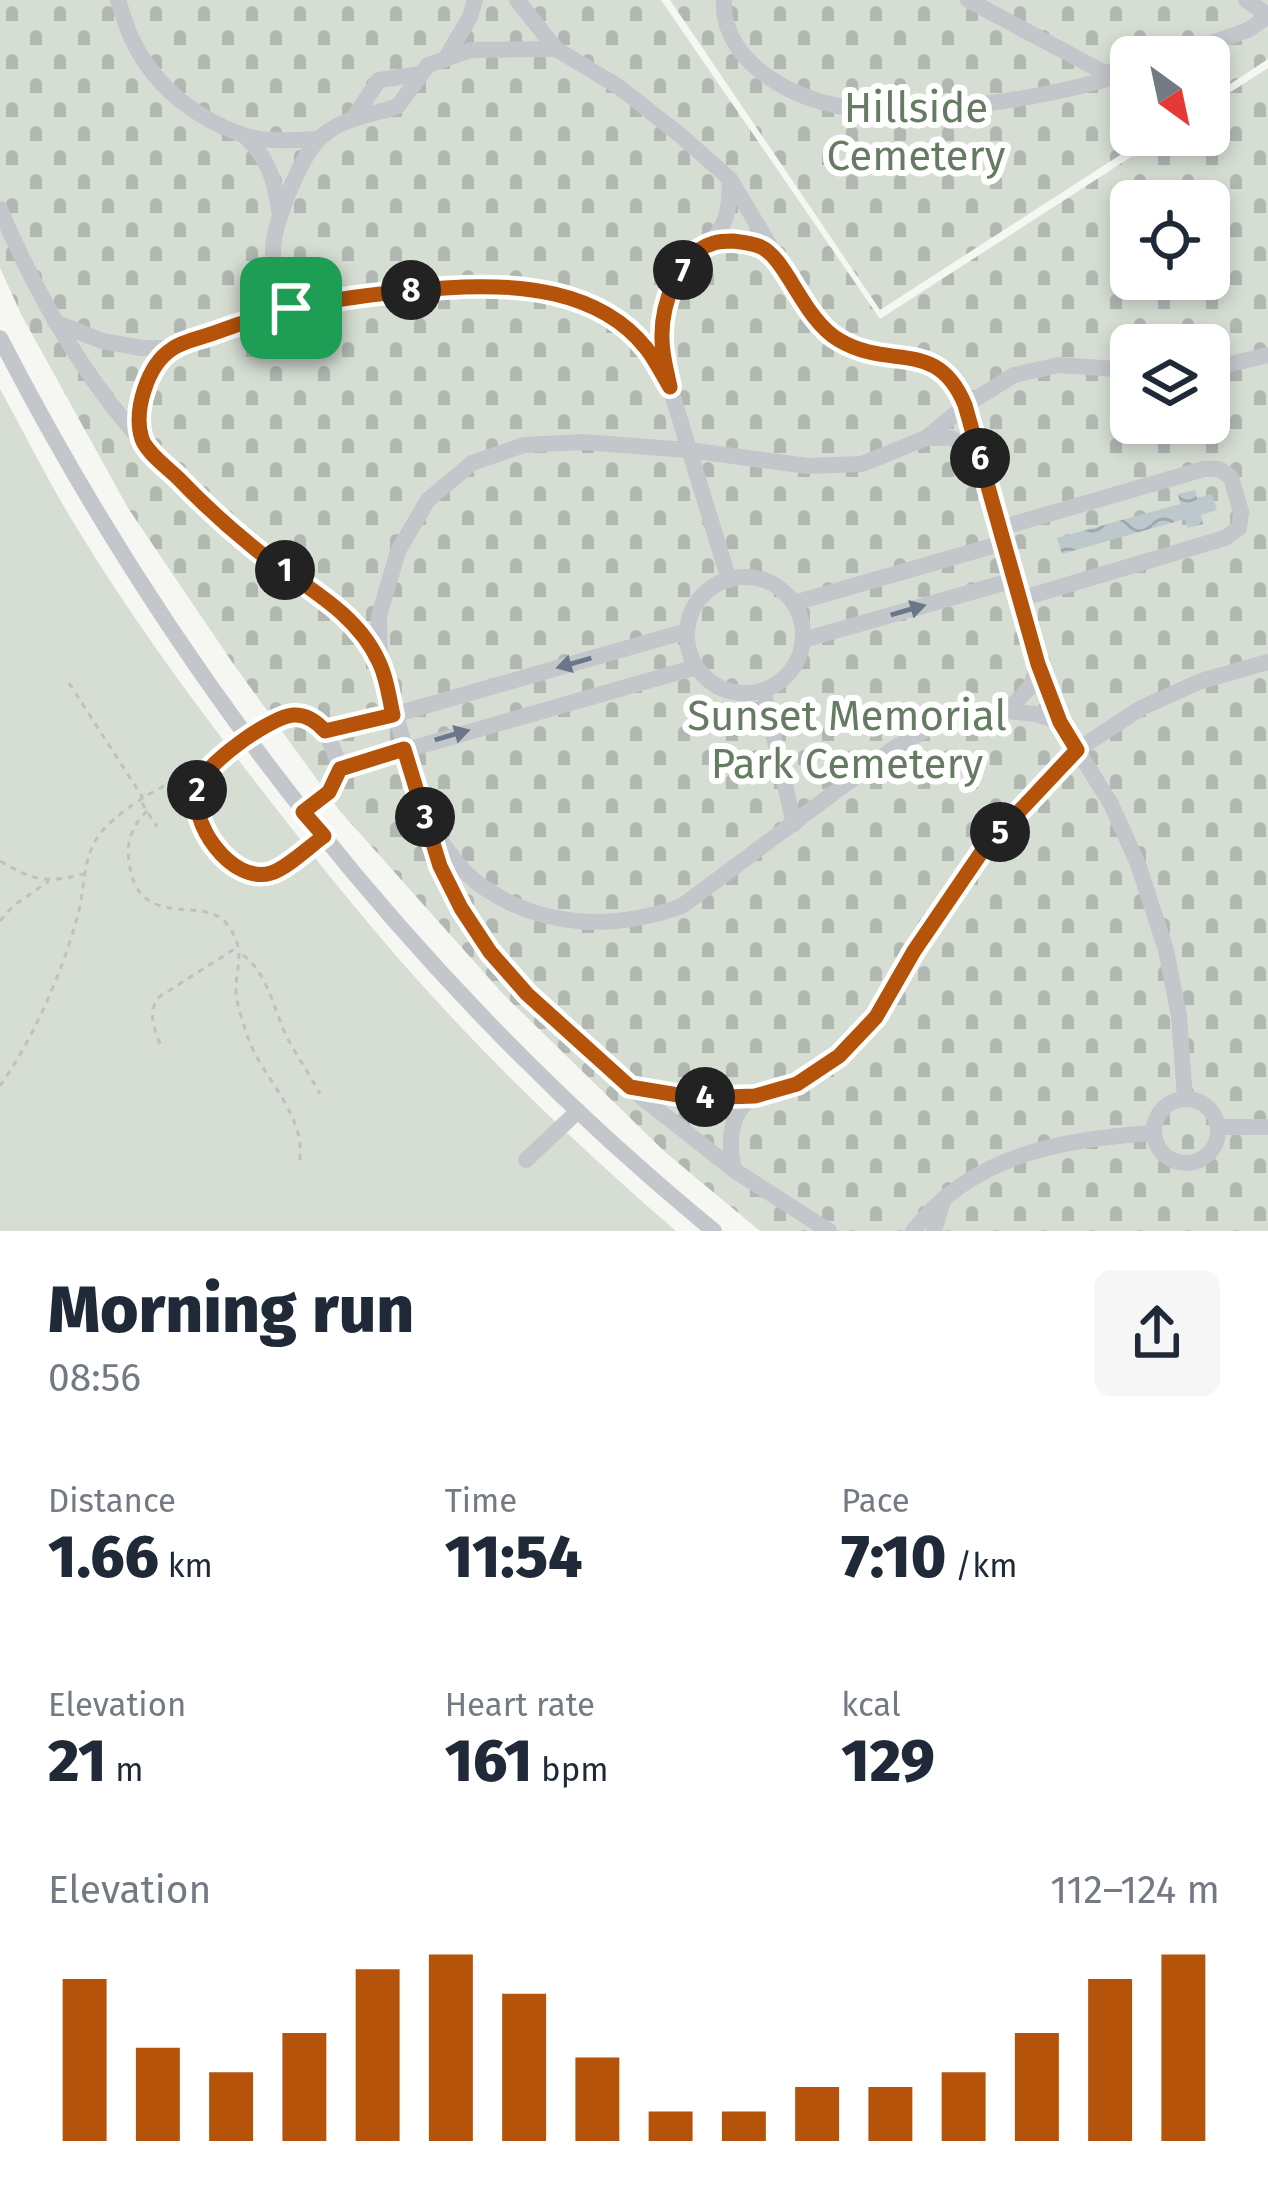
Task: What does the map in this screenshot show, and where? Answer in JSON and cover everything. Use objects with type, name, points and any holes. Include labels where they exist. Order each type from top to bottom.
[{"type":"street","points":[[118,0],[134,45],[163,86],[197,113],[245,136],[319,140]]},
{"type":"street","points":[[445,59],[475,0]]},
{"type":"street","points":[[517,0],[556,49],[634,99],[730,179],[814,320],[839,341],[880,356],[917,359],[943,369],[957,386],[1038,664],[1060,722],[1111,804],[1138,864],[1166,950],[1179,1016],[1185,1097]]},
{"type":"street","points":[[724,0],[729,33],[744,56],[766,76],[825,103],[903,113],[1041,96],[1110,78]]},
{"type":"street","points":[[968,0],[1110,72]]},
{"type":"street","points":[[1230,36],[1268,16],[1246,0]]},
{"type":"street","points":[[291,308],[273,252],[280,215],[296,176],[319,140],[354,117],[398,106],[428,64],[470,50],[556,49]]},
{"type":"street","points":[[354,117],[379,80],[421,74]]},
{"type":"street","points":[[245,136],[262,154],[275,184],[280,215]]},
{"type":"street","points":[[729,580],[661,344],[663,313],[673,286],[690,258],[711,243],[727,217],[730,179]]},
{"type":"street","points":[[0,209],[56,322],[92,379],[143,442],[254,549],[320,594],[356,629],[380,662]]},
{"type":"street","points":[[711,243],[733,241],[760,247],[774,256]]},
{"type":"street","points":[[56,322],[102,341],[172,348],[291,308],[369,293],[460,287],[532,290],[582,300],[616,319],[647,349],[670,387]]},
{"type":"street","points":[[0,338],[63,458],[182,646],[303,812],[493,1029],[714,1231]]},
{"type":"street","points":[[143,442],[140,419],[145,387],[172,348]]},
{"type":"street","points":[[1230,364],[1268,355]]},
{"type":"street","points":[[829,1231],[734,1170],[630,1087],[542,1009],[490,952],[461,908],[440,866],[380,662],[379,616],[398,551],[428,500],[472,463],[524,445],[582,442],[808,466],[862,464],[926,438],[965,405],[1015,375],[1059,365],[1110,369]]},
{"type":"street","points":[[926,438],[951,437],[978,451]]},
{"type":"street","points":[[794,603],[1204,469],[1231,477],[1239,527],[1226,538],[1019,599]]},
{"type":"street","points":[[740,577],[768,581],[794,603],[803,640],[788,674],[751,693],[726,690],[696,667],[688,648],[692,610],[717,584],[740,577]]},
{"type":"street","points":[[803,640],[1014,580]]},
{"type":"street","points":[[325,731],[687,631]]},
{"type":"street","points":[[630,1087],[696,1098],[755,1096],[797,1084],[839,1056],[876,1017],[914,951],[983,850],[1077,750],[1142,708],[1201,681],[1268,662]]},
{"type":"street","points":[[1007,710],[1030,686],[1038,664]]},
{"type":"street","points":[[340,769],[696,667]]},
{"type":"street","points":[[763,690],[794,824]]},
{"type":"street","points":[[426,820],[482,887],[523,908],[572,921],[613,924],[682,906],[894,748],[934,725],[1007,710],[1060,722]]},
{"type":"street","points":[[303,812],[329,792],[340,769],[332,739],[316,721],[295,715],[266,725],[202,776],[196,797],[202,825],[220,853],[240,868],[273,873],[324,836]]},
{"type":"street","points":[[734,1170],[730,1155],[733,1124],[740,1105],[755,1096]]},
{"type":"street","points":[[1185,1097],[1204,1102],[1219,1126],[1212,1151],[1197,1162],[1179,1163],[1164,1156],[1153,1133],[1155,1118],[1169,1102],[1185,1097]]},
{"type":"street","points":[[526,1160],[578,1111]]},
{"type":"street","points":[[1219,1126],[1268,1127]]},
{"type":"street","points":[[913,1231],[932,1206],[977,1173],[1014,1156],[1068,1143],[1153,1133]]},
{"type":"street","points":[[934,1231],[944,1198]]},
{"type":"path","points":[[69,683],[157,827]]},
{"type":"path","points":[[0,1086],[30,1038],[69,943],[99,834],[116,818],[185,776],[202,776]]},
{"type":"path","points":[[147,811],[131,832],[128,852],[136,884],[166,909],[203,910],[223,920],[241,954],[237,999],[252,1047],[292,1119],[301,1148],[299,1163]]},
{"type":"path","points":[[0,861],[27,877],[50,880],[85,874]]},
{"type":"path","points":[[0,921],[50,880]]},
{"type":"path","points":[[160,1044],[151,1014],[159,997],[238,947]]},
{"type":"path","points":[[241,954],[266,985],[284,1031],[320,1094]]},
{"type":"green space","name":"Sunset Memorial Park Cemetery","points":[[0,0],[661,0],[880,319],[1132,156],[1230,156],[1230,92],[1268,68],[1268,1231],[760,1231],[665,1152],[504,995],[339,810],[128,508],[0,268]]},
{"type":"green space","name":"Hillside Cemetery","points":[[670,0],[1268,0],[1268,59],[1230,84],[1230,36],[1110,36],[1110,156],[1118,156],[880,310]]},
{"type":"green space","points":[[0,389],[65,508],[136,620],[323,868],[484,1051],[676,1231],[0,1231]]},
{"type":"water","points":[[1195,490],[1197,498],[1212,494],[1217,510],[1201,515],[1203,524],[1188,528],[1185,519],[1062,554],[1057,538],[1180,504],[1178,494]]},
{"type":"route","points":[[733,241],[760,247],[774,256],[814,320],[839,341],[880,356],[917,359],[943,369],[957,386],[1038,664],[1060,722],[1077,750],[983,850],[914,951],[876,1017],[839,1056],[797,1084],[755,1096],[696,1098],[630,1087],[527,994],[490,952],[440,866],[404,749],[340,769],[329,792],[303,812],[324,836],[273,873],[240,868],[220,853],[197,811],[198,787],[207,770],[266,725],[295,715],[316,721],[325,731],[393,715],[380,662],[356,629],[320,594],[254,549],[143,442],[140,419],[145,387],[172,348],[291,308],[369,293],[460,287],[532,290],[582,300],[616,319],[647,349],[670,387],[661,344],[663,313],[673,286],[690,258],[711,243],[733,241]]}]
